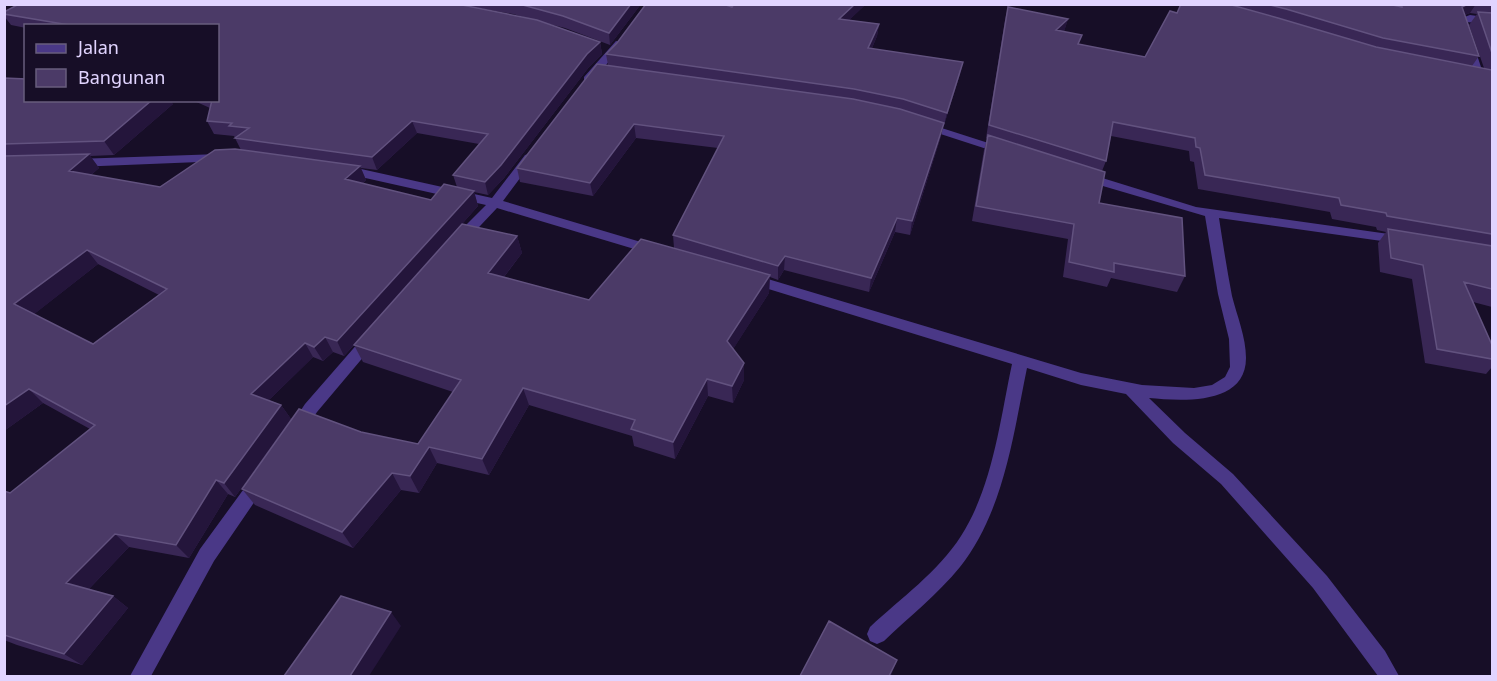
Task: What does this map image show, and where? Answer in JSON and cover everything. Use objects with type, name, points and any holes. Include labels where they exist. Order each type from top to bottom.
[{"type":"street","points":[[1479,76],[1461,20],[1470,18],[1492,21]]},
{"type":"street","points":[[578,93],[601,70],[608,49],[628,33]]},
{"type":"street","points":[[1468,74],[1492,79]]},
{"type":"street","points":[[912,121],[1013,154]]},
{"type":"street","points":[[447,253],[495,202],[537,147]]},
{"type":"street","points":[[57,164],[231,158]]},
{"type":"street","points":[[324,167],[495,202],[666,254]]},
{"type":"street","points":[[1076,174],[1195,211],[1413,242]]},
{"type":"street","points":[[735,274],[1081,379],[1132,391],[1203,392],[1217,389],[1234,378],[1238,367],[1235,336],[1211,213]]},
{"type":"street","points":[[285,445],[311,408],[380,328]]},
{"type":"street","points":[[877,634],[953,561],[970,537],[989,497],[1021,360]]},
{"type":"street","points":[[1132,391],[1179,438],[1227,479],[1320,582],[1389,676]]},
{"type":"street","points":[[140,676],[207,555],[272,463]]},
{"type":"building","points":[[19,4],[457,4],[537,20],[600,42],[587,54],[501,165],[485,182],[453,175],[488,134],[412,121],[372,157],[235,138],[249,128],[229,126],[232,123],[207,121],[212,102],[219,102],[219,24],[63,24],[4,14]]},
{"type":"building","points":[[519,4],[631,4],[609,33],[563,16]]},
{"type":"building","points":[[646,4],[723,4],[732,7],[734,4],[855,4],[839,19],[879,24],[868,48],[963,62],[947,113],[903,99],[854,89],[606,54]]},
{"type":"building","points":[[1181,4],[1228,4],[1376,47],[1492,70],[1492,234],[1387,216],[1386,213],[1341,205],[1339,198],[1205,175],[1200,148],[1196,147],[1195,138],[1113,122],[1106,161],[989,125],[1008,7],[1068,19],[1056,30],[1082,35],[1078,44],[1145,57],[1170,11],[1177,13]]},
{"type":"building","points":[[1266,4],[1388,4],[1402,7],[1402,4],[1468,4],[1462,7],[1479,56],[1383,38]]},
{"type":"building","points":[[1478,12],[1492,13],[1492,53]]},
{"type":"building","points":[[597,64],[853,99],[900,109],[944,123],[912,221],[897,218],[871,278],[785,256],[778,266],[673,235],[724,136],[634,124],[590,183],[517,168]]},
{"type":"building","points":[[4,78],[24,79],[24,102],[150,102],[104,141],[4,144]]},
{"type":"building","points":[[988,135],[1105,172],[1099,203],[1182,218],[1185,276],[1114,263],[1114,272],[1069,262],[1074,224],[976,206]]},
{"type":"building","points":[[235,149],[360,166],[345,179],[431,200],[444,184],[474,191],[337,341],[325,337],[314,347],[305,343],[251,394],[281,405],[224,483],[216,480],[176,545],[115,534],[66,583],[113,596],[64,654],[4,635],[4,491],[10,493],[95,425],[29,389],[4,406],[4,156],[89,154],[69,171],[160,187],[215,150]],"holes":[[[87,250],[167,289],[93,344],[14,304]]]},
{"type":"building","points":[[462,224],[517,236],[488,273],[589,300],[641,239],[770,275],[727,341],[744,363],[732,386],[707,379],[673,442],[631,429],[635,420],[523,388],[482,459],[429,447],[410,476],[392,473],[342,532],[242,489],[299,409],[361,432],[418,444],[461,380],[354,345]]},
{"type":"building","points":[[1388,229],[1492,246],[1492,289],[1464,282],[1492,345],[1492,359],[1437,349],[1423,265],[1391,258]]},
{"type":"building","points":[[341,596],[391,612],[350,676],[284,676]]},
{"type":"building","points":[[829,621],[897,660],[889,676],[800,676]]}]
